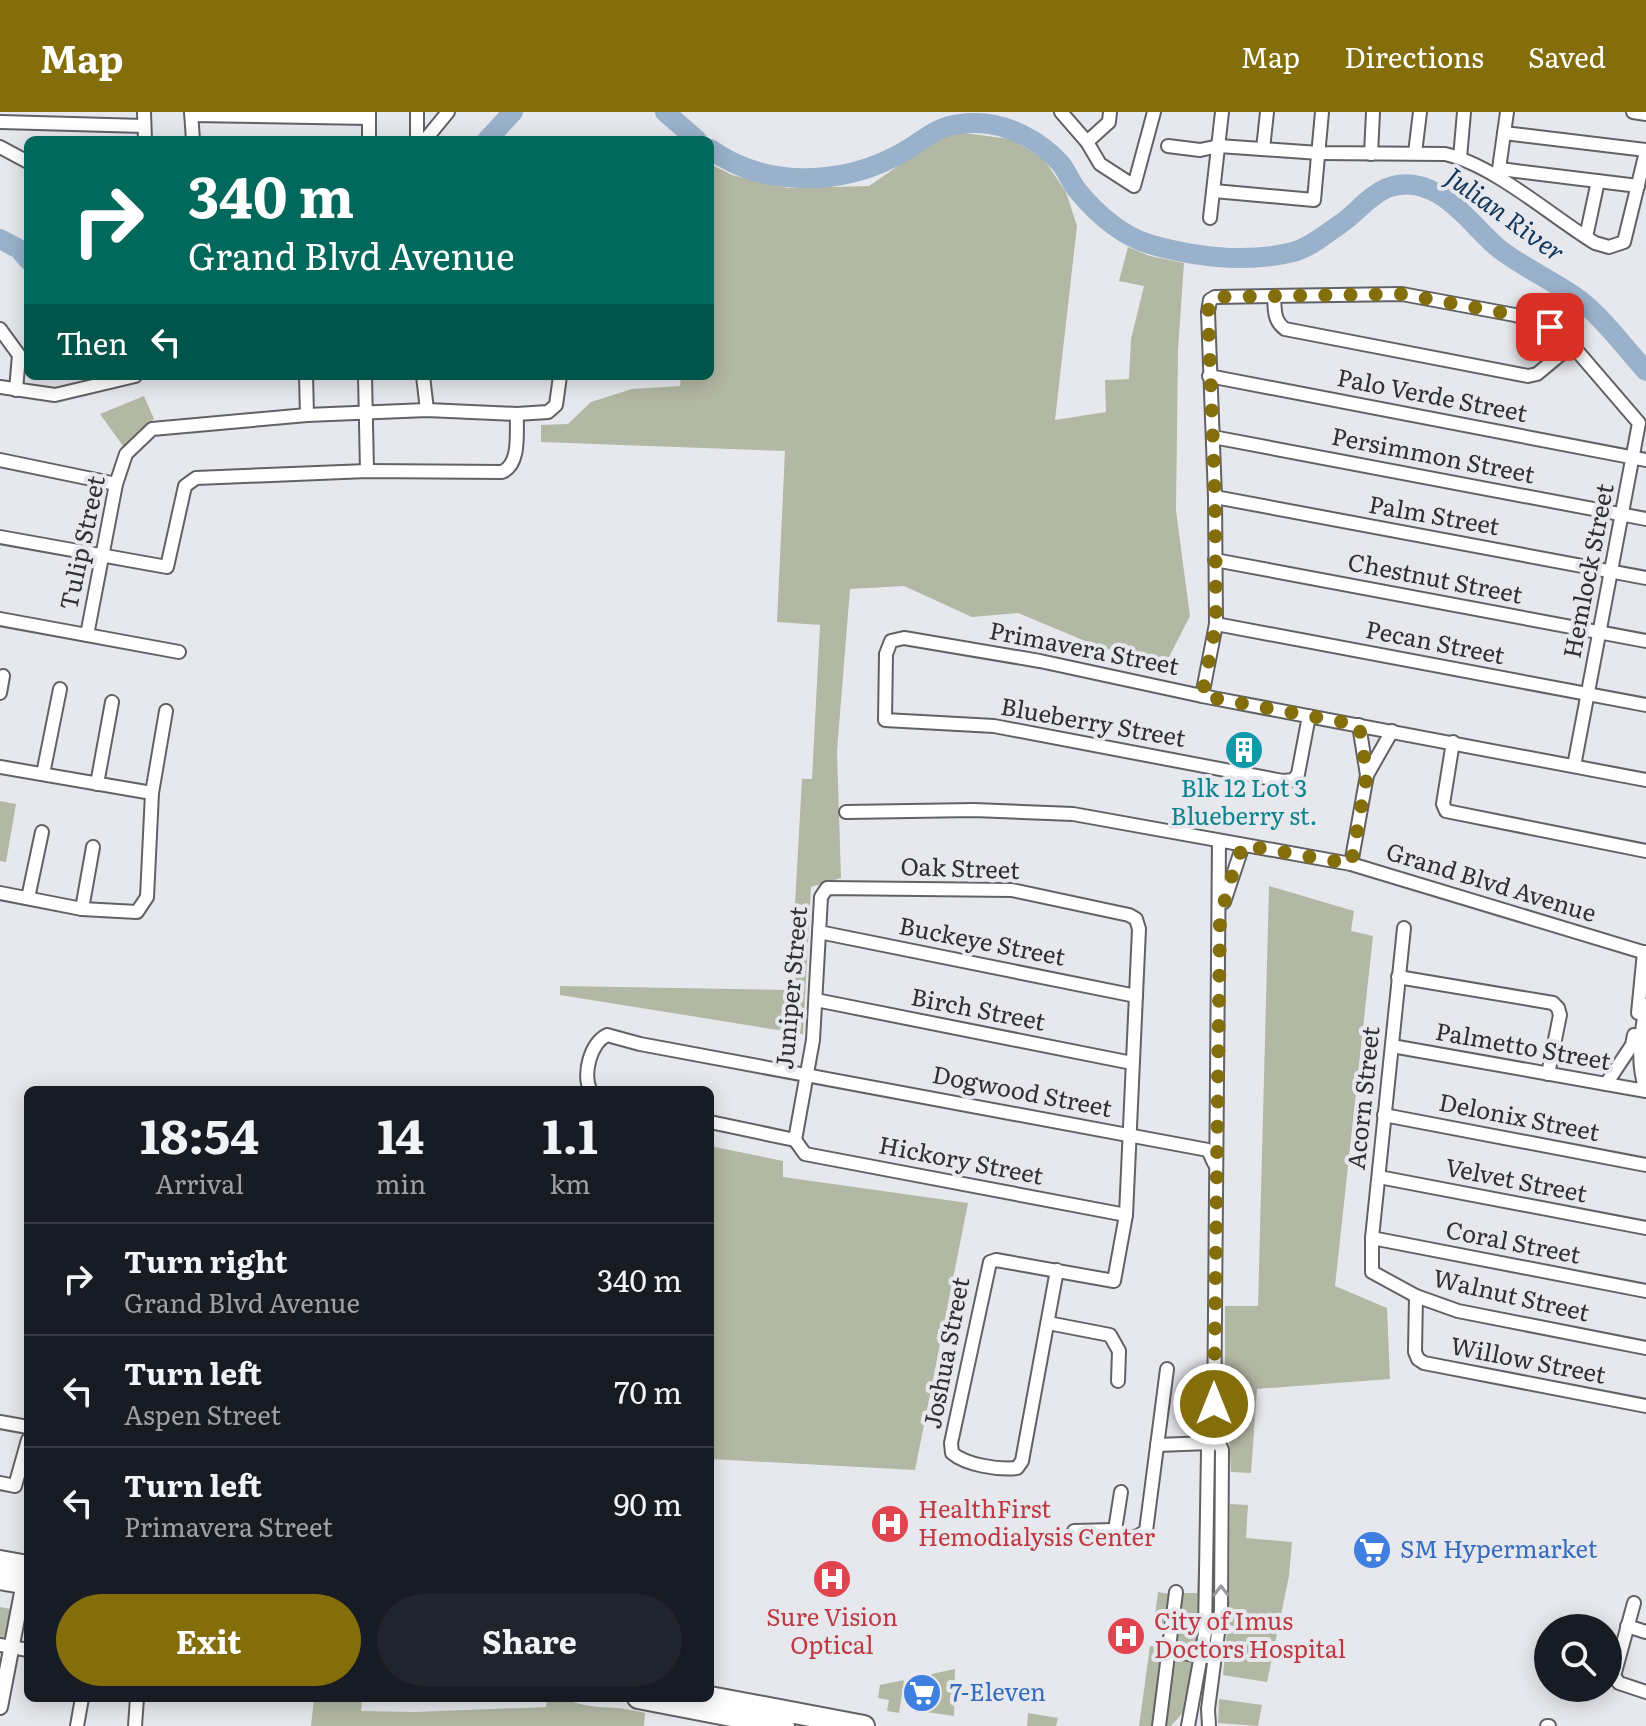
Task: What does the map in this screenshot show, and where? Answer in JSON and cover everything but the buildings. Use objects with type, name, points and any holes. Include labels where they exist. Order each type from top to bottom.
[{"type":"highway","points":[[0,1561],[24,1573]]},
{"type":"highway","points":[[0,1579],[24,1575]]},
{"type":"highway","points":[[714,1698],[864,1726]]},
{"type":"highway","points":[[655,1702],[737,1721],[784,1726]]},
{"type":"street","points":[[4,112],[0,123],[144,126]]},
{"type":"street","points":[[144,112],[145,136]]},
{"type":"street","points":[[417,112],[417,136]]},
{"type":"street","points":[[428,136],[448,112]]},
{"type":"street","points":[[1061,112],[1087,142],[1100,164],[1134,186],[1154,112]]},
{"type":"street","points":[[1087,142],[1109,122],[1110,112]]},
{"type":"street","points":[[1210,218],[1222,112]]},
{"type":"street","points":[[1263,149],[1267,112]]},
{"type":"street","points":[[1214,191],[1314,200],[1322,112]]},
{"type":"street","points":[[1371,154],[1373,112]]},
{"type":"street","points":[[1415,153],[1420,112]]},
{"type":"street","points":[[1460,158],[1464,112]]},
{"type":"street","points":[[1499,174],[1507,112]]},
{"type":"street","points":[[1633,112],[1646,114]]},
{"type":"street","points":[[193,136],[192,114],[369,115],[369,136]]},
{"type":"street","points":[[1168,146],[1200,150],[1219,146],[1319,153],[1415,153],[1460,158],[1499,174],[1586,237],[1609,247],[1624,242],[1646,151],[1504,133]]},
{"type":"street","points":[[0,147],[24,160]]},
{"type":"street","points":[[1499,174],[1638,186]]},
{"type":"street","points":[[1586,237],[1598,181]]},
{"type":"street","name":"Hemlock Street","points":[[1209,376],[1208,312],[1210,300],[1215,297],[1402,294],[1515,315],[1550,327],[1572,345],[1637,418],[1640,458],[1624,515],[1574,766]]},
{"type":"street","points":[[1274,296],[1275,315],[1278,324],[1285,329],[1528,376],[1537,374],[1572,345]]},
{"type":"street","points":[[0,329],[19,355],[16,390]]},
{"type":"street","points":[[1202,696],[1216,624],[1215,497],[1209,376]]},
{"type":"street","name":"Palo Verde Street","points":[[1209,376],[1640,458]]},
{"type":"street","points":[[0,387],[55,395],[118,380]]},
{"type":"street","points":[[306,380],[307,415]]},
{"type":"street","points":[[365,380],[367,471]]},
{"type":"street","points":[[423,380],[427,410]]},
{"type":"street","name":"Tulip Street","points":[[87,635],[116,484],[126,454],[158,426],[427,410],[517,414],[548,412],[554,409],[559,380]]},
{"type":"street","points":[[0,537],[167,567],[185,486],[196,478],[367,471],[502,472],[511,468],[514,461],[517,414]]},
{"type":"street","name":"Persimmon Street","points":[[1213,437],[1646,519]]},
{"type":"street","points":[[0,460],[116,484]]},
{"type":"street","name":"Palm Street","points":[[1215,497],[1646,578]]},
{"type":"street","name":"Chestnut Street","points":[[1215,560],[1646,641]]},
{"type":"street","points":[[0,619],[179,652]]},
{"type":"street","name":"Pecan Street","points":[[1216,624],[1646,705]]},
{"type":"street","name":"Primavera Street","points":[[885,720],[886,654],[891,641],[904,638],[1040,661],[1202,696],[1646,780]]},
{"type":"street","points":[[0,693],[3,676]]},
{"type":"street","points":[[43,774],[60,689]]},
{"type":"street","points":[[97,784],[112,702]]},
{"type":"street","points":[[0,893],[82,909],[137,912],[147,897],[152,793],[166,711]]},
{"type":"street","name":"Blueberry Street","points":[[885,720],[994,726],[1283,781],[1293,780],[1298,774],[1309,716]]},
{"type":"street","points":[[1351,864],[1367,775],[1359,725]]},
{"type":"street","points":[[1367,775],[1392,731]]},
{"type":"street","points":[[1453,742],[1443,804],[1446,811],[1646,851]]},
{"type":"street","points":[[0,767],[152,793]]},
{"type":"street","name":"Grand Blvd Avenue","points":[[846,812],[974,810],[1073,814],[1351,864],[1645,952]]},
{"type":"street","points":[[28,898],[42,832]]},
{"type":"street","points":[[1187,1725],[1201,1656],[1206,1609],[1212,1437],[1219,841]]},
{"type":"street","points":[[1220,920],[1243,845]]},
{"type":"street","points":[[82,909],[93,847]]},
{"type":"street","name":"Oak Street","points":[[827,888],[1012,890],[1129,915],[1136,919],[1139,929],[1136,996]]},
{"type":"street","name":"Juniper Street","points":[[795,1140],[808,1073],[816,1000],[821,897],[827,888]]},
{"type":"street","name":"Acorn Street","points":[[1372,1272],[1372,1238],[1404,928]]},
{"type":"street","name":"Buckeye Street","points":[[819,932],[1136,996]]},
{"type":"street","points":[[1645,952],[1639,1069],[1646,1091]]},
{"type":"street","points":[[1398,977],[1553,1003],[1560,1015],[1548,1074]]},
{"type":"street","points":[[1118,1381],[1119,1351],[1110,1335],[1048,1323],[1057,1270],[1114,1281],[1126,1215],[1136,996]]},
{"type":"street","name":"Birch Street","points":[[816,1000],[1132,1063]]},
{"type":"street","points":[[1606,1084],[1632,1045],[1646,1005]]},
{"type":"street","name":"Dogwood Street","points":[[588,1086],[592,1050],[599,1039],[607,1035],[640,1044],[1208,1150],[1216,1168]]},
{"type":"street","name":"Palmetto Street","points":[[1392,1046],[1646,1091]]},
{"type":"street","name":"Delonix Street","points":[[1384,1115],[1646,1165]]},
{"type":"street","name":"Hickory Street","points":[[714,1123],[795,1140],[805,1154],[1126,1215]]},
{"type":"street","name":"Velvet Street","points":[[1379,1177],[1646,1228]]},
{"type":"street","name":"Coral Street","points":[[1372,1238],[1646,1291]]},
{"type":"street","name":"Joshua Street","points":[[1048,1323],[1022,1461],[1017,1468],[1007,1469],[960,1460],[952,1453],[951,1443],[990,1262],[996,1260],[1057,1270]]},
{"type":"street","name":"Walnut Street","points":[[1372,1272],[1416,1296],[1458,1311],[1646,1348]]},
{"type":"street","name":"Willow Street","points":[[1416,1296],[1415,1352],[1424,1363],[1646,1406]]},
{"type":"street","points":[[1074,1531],[1115,1530],[1136,1537],[1146,1531],[1167,1369]]},
{"type":"street","points":[[0,1422],[24,1426]]},
{"type":"street","points":[[1157,1445],[1212,1437]]},
{"type":"street","points":[[1208,1725],[1221,1610],[1222,1450],[1212,1437]]},
{"type":"street","points":[[0,1483],[15,1486],[24,1454]]},
{"type":"street","points":[[1115,1530],[1121,1492]]},
{"type":"street","points":[[1207,1533],[1221,1533]]},
{"type":"street","points":[[0,1707],[6,1646],[24,1585]]},
{"type":"street","points":[[1159,1726],[1176,1592]]},
{"type":"street","points":[[1634,1603],[1615,1679],[1646,1692]]},
{"type":"street","points":[[1627,1626],[1646,1632]]},
{"type":"street","points":[[1170,1651],[1216,1658]]},
{"type":"street","points":[[77,1726],[81,1702]]},
{"type":"street","points":[[135,1726],[137,1702]]},
{"type":"green space","points":[[949,131],[1010,139],[1043,158],[1066,192],[1077,226],[1055,420],[1106,412],[1105,380],[1129,379],[1131,339],[1144,286],[1119,281],[1128,247],[1150,256],[1184,263],[1178,350],[1176,511],[1190,616],[1169,657],[1131,657],[1018,613],[972,617],[904,586],[850,589],[837,751],[841,878],[811,887],[803,1034],[560,995],[560,986],[790,990],[792,925],[803,924],[803,905],[795,904],[802,779],[812,779],[820,625],[777,622],[785,451],[541,442],[541,425],[568,424],[591,402],[632,389],[680,386],[681,380],[714,380],[714,166],[732,175],[788,188],[869,186]]},
{"type":"green space","points":[[144,396],[154,419],[123,446],[100,414]]},
{"type":"green space","points":[[0,801],[16,804],[6,862],[0,861]]},
{"type":"green space","points":[[1269,886],[1354,911],[1351,931],[1373,936],[1335,1286],[1387,1308],[1390,1379],[1257,1389],[1251,1473],[1231,1472],[1225,1375],[1225,1306],[1258,1306]]},
{"type":"green space","points":[[714,1147],[783,1161],[783,1177],[968,1203],[915,1470],[714,1459]]},
{"type":"green space","points":[[1230,1504],[1248,1505],[1246,1538],[1292,1542],[1289,1576],[1267,1682],[1223,1675],[1229,1610]]},
{"type":"green space","points":[[1212,1539],[1217,1539],[1216,1622],[1213,1650],[1208,1652]]},
{"type":"green space","points":[[1198,1571],[1199,1609],[1193,1648],[1176,1643],[1181,1597],[1183,1593],[1197,1593]]},
{"type":"green space","points":[[1158,1592],[1170,1594],[1169,1625],[1154,1623]]},
{"type":"green space","points":[[0,1607],[11,1609],[5,1639],[0,1639]]},
{"type":"green space","points":[[1150,1646],[1164,1648],[1153,1726],[1139,1726]]},
{"type":"green space","points":[[1177,1659],[1193,1663],[1186,1709],[1171,1726],[1164,1726],[1174,1662]]},
{"type":"green space","points":[[955,1669],[954,1716],[926,1712],[932,1674]]},
{"type":"green space","points":[[904,1680],[899,1713],[887,1711],[889,1700],[878,1698],[880,1685]]},
{"type":"green space","points":[[1219,1699],[1262,1705],[1258,1726],[1218,1723]]},
{"type":"green space","points":[[314,1702],[362,1702],[361,1711],[415,1712],[546,1707],[547,1702],[574,1702],[645,1713],[644,1726],[311,1726]]},
{"type":"green space","points":[[1028,1713],[1058,1718],[1056,1726],[1027,1726]]},
{"type":"waterway","name":"Julian River","points":[[491,136],[513,112]]},
{"type":"waterway","name":"Julian River","points":[[665,112],[692,136]]},
{"type":"waterway","name":"Julian River","points":[[714,151],[753,170],[776,176],[825,177],[872,167],[950,126],[976,123],[1000,126],[1023,135],[1053,156],[1092,207],[1128,235],[1166,249],[1238,258],[1275,256],[1299,250],[1345,221],[1380,191],[1404,184],[1420,186],[1449,202],[1507,255],[1580,300],[1646,371]]},
{"type":"waterway","name":"Julian River","points":[[0,239],[24,255]]},
{"type":"place","name":"Blk 12 Lot 3 Blueberry st.","points":[[1244,750]]},
{"type":"place","name":"HealthFirst Hemodialysis Center","points":[[890,1524]]},
{"type":"place","name":"SM Hypermarket","points":[[1372,1550]]},
{"type":"place","name":"Sure Vision Optical","points":[[832,1579]]},
{"type":"place","name":"City of Imus Doctors Hospital","points":[[1126,1636]]},
{"type":"place","name":"7-Eleven","points":[[922,1693]]},
{"type":"route","points":[[1214,1404],[1220,920],[1228,887],[1243,845],[1351,864],[1367,775],[1359,725],[1202,696],[1216,624],[1215,497],[1209,376],[1210,300],[1215,297],[1402,294],[1515,315],[1550,327]]}]
